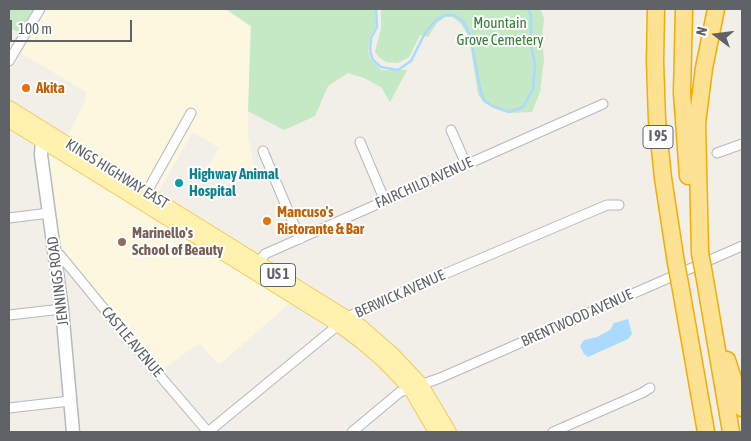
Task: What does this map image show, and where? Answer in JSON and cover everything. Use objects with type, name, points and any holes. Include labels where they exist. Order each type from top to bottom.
[{"type":"highway","name":"I 95","points":[[656,9],[655,61],[658,130],[663,178],[706,432]]},
{"type":"highway","name":"I 95","points":[[684,9],[682,64],[683,123],[688,180],[730,432]]},
{"type":"highway","points":[[700,253],[697,123],[704,68],[716,9]]},
{"type":"highway","points":[[704,274],[742,408]]},
{"type":"highway","points":[[680,284],[696,432]]},
{"type":"main road","name":"KINGS HIGHWAY EAST","points":[[9,108],[44,135],[256,267],[343,321],[361,327],[393,355],[449,432]]},
{"type":"main road","name":"KINGS HIGHWAY EAST","points":[[9,120],[44,135]]},
{"type":"main road","name":"KINGS HIGHWAY EAST","points":[[416,387],[436,432]]},
{"type":"street","points":[[9,61],[40,9]]},
{"type":"street","name":"FAIRCHILD AVENUE","points":[[256,267],[265,254],[603,104]]},
{"type":"street","points":[[144,197],[191,113]]},
{"type":"street","points":[[451,130],[466,164]]},
{"type":"street","name":"JENNINGS ROAD","points":[[44,135],[41,155],[62,309],[73,432]]},
{"type":"street","points":[[360,142],[385,201]]},
{"type":"street","points":[[717,153],[742,144]]},
{"type":"street","points":[[263,151],[300,239]]},
{"type":"street","name":"BERWICK AVENUE","points":[[208,432],[343,321],[374,304],[607,205],[619,205]]},
{"type":"street","points":[[9,218],[49,213]]},
{"type":"street","name":"BRENTWOOD AVENUE","points":[[352,432],[400,392],[416,387],[742,246]]},
{"type":"street","name":"CASTLE AVENUE","points":[[55,255],[60,255],[208,432]]},
{"type":"street","points":[[9,315],[62,309]]},
{"type":"street","points":[[553,432],[650,388]]},
{"type":"street","points":[[9,408],[70,401]]},
{"type":"shaded area","points":[[47,9],[224,9],[250,27],[248,136],[256,174],[232,185],[208,166],[219,148],[193,132],[158,192],[67,137],[87,97],[85,96],[86,92],[21,53]]},
{"type":"shaded area","points":[[49,155],[55,159],[56,156],[291,302],[219,365],[199,343],[161,371],[85,280],[61,246],[58,237],[47,160]]},
{"type":"green space","points":[[9,9],[34,9],[19,33],[9,27]]},
{"type":"green space","points":[[226,9],[375,9],[376,26],[370,37],[368,51],[371,60],[381,70],[407,70],[390,102],[381,87],[364,78],[348,73],[328,86],[315,116],[284,130],[248,111],[251,26]]},
{"type":"green space","name":"Mountain Grove Cemetery","points":[[381,9],[540,9],[544,18],[542,39],[544,59],[540,92],[532,112],[509,113],[484,103],[478,94],[469,37],[461,24],[453,17],[445,17],[437,23],[428,37],[420,35],[409,57],[398,63],[386,62],[380,58],[375,52],[381,28]]},
{"type":"water","points":[[628,319],[632,334],[628,339],[588,357],[584,354],[580,346],[584,340],[597,337],[610,330],[614,323]]},
{"type":"waterway","points":[[376,9],[377,27],[371,38],[370,51],[373,60],[381,67],[398,70],[411,61],[425,33],[435,21],[445,15],[453,15],[463,21],[470,35],[484,100],[492,106],[509,112],[523,107],[533,89],[535,65],[531,44],[531,16],[528,9]]},
{"type":"place","name":"Akita","points":[[26,88]]},
{"type":"place","name":"Highway Animal Hospital","points":[[179,183]]},
{"type":"place","name":"Mancuso's Ristorante & Bar","points":[[267,221]]},
{"type":"place","name":"Marinello's School of Beauty","points":[[122,242]]}]
